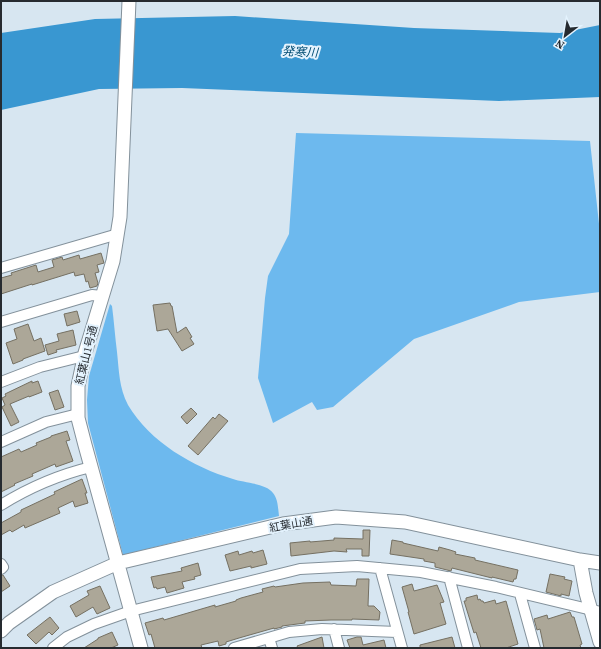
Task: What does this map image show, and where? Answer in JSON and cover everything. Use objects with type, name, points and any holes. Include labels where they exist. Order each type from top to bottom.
[{"type":"street","name":"紅葉山1号通","points":[[129,1],[121,198],[118,234],[113,261],[84,356],[78,386],[78,414],[91,467],[141,648]]},
{"type":"street","points":[[1,268],[118,234]]},
{"type":"street","points":[[1,322],[92,295],[102,296]]},
{"type":"street","points":[[1,382],[40,367],[84,356]]},
{"type":"street","points":[[1,442],[46,422],[78,414]]},
{"type":"street","points":[[1,505],[41,483],[67,472],[91,467]]},
{"type":"street","name":"紅葉山通","points":[[1,631],[9,623],[53,592],[118,563],[283,524],[336,517],[405,522],[600,563]]},
{"type":"street","points":[[580,560],[596,612],[600,642]]},
{"type":"street","points":[[1,564],[3,567],[1,569]]},
{"type":"street","points":[[53,648],[67,637],[94,624],[131,611],[300,569],[357,566],[421,572],[596,612]]},
{"type":"street","points":[[380,568],[402,648]]},
{"type":"street","points":[[449,578],[468,648]]},
{"type":"street","points":[[520,594],[535,648]]},
{"type":"street","points":[[234,648],[289,632],[334,629],[397,632]]},
{"type":"street","points":[[334,629],[339,648]]},
{"type":"street","points":[[270,638],[272,648]]},
{"type":"shaded area","points":[[296,133],[590,141],[600,233],[600,292],[519,302],[414,339],[333,407],[317,410],[312,402],[273,423],[258,378],[268,276],[289,234]]},
{"type":"shaded area","points":[[110,304],[112,306],[121,386],[128,405],[137,418],[160,442],[188,460],[218,474],[260,485],[270,490],[276,498],[279,516],[123,555],[88,423],[87,400],[89,376]]},
{"type":"water","name":"発寒川","points":[[235,16],[414,28],[560,33],[600,25],[600,97],[499,101],[182,88],[99,89],[1,110],[1,33],[95,19]]},
{"type":"building","points":[[101,253],[104,263],[97,265],[99,272],[95,273],[98,283],[97,286],[90,288],[88,281],[86,282],[84,274],[75,276],[74,272],[1,294],[1,278],[12,275],[11,273],[36,265],[38,272],[54,267],[52,260],[62,257],[63,260],[79,255],[80,259]]},
{"type":"building","points":[[170,303],[172,306],[177,333],[186,327],[194,344],[182,351],[168,329],[157,331],[153,305]]},
{"type":"building","points":[[77,311],[80,322],[67,326],[64,314]]},
{"type":"building","points":[[28,324],[34,341],[41,338],[45,351],[13,364],[6,343],[17,339],[14,329]]},
{"type":"building","points":[[73,330],[76,345],[56,350],[57,352],[48,355],[45,345],[59,341],[57,334]]},
{"type":"building","points":[[32,381],[32,383],[38,381],[42,392],[10,404],[19,422],[11,426],[2,407],[5,405],[2,398],[6,396],[5,394]]},
{"type":"building","points":[[58,390],[64,407],[55,410],[49,393]]},
{"type":"building","points":[[191,408],[197,414],[187,424],[181,417]]},
{"type":"building","points":[[219,414],[228,421],[198,455],[188,446],[213,417],[215,419]]},
{"type":"building","points":[[67,431],[70,440],[66,441],[73,461],[56,467],[55,464],[32,474],[33,476],[14,484],[15,485],[1,492],[1,457],[19,449],[21,452],[37,445],[36,443],[51,436]]},
{"type":"building","points":[[82,479],[87,493],[85,493],[88,503],[75,507],[73,501],[58,508],[60,513],[25,528],[24,525],[12,532],[10,530],[1,535],[1,523],[21,512],[21,510],[55,494],[54,492]]},
{"type":"building","points":[[363,530],[370,530],[369,556],[362,556],[362,549],[346,549],[347,552],[334,551],[291,556],[290,543],[334,540],[334,538],[363,539]]},
{"type":"building","points":[[392,540],[438,551],[439,547],[456,552],[455,554],[475,558],[475,560],[518,570],[516,579],[514,579],[513,582],[452,568],[451,571],[435,567],[435,563],[424,561],[424,559],[390,554]]},
{"type":"building","points":[[263,550],[267,564],[230,571],[225,555],[238,551],[239,555],[252,551],[253,553]]},
{"type":"building","points":[[198,563],[201,575],[194,577],[195,579],[182,582],[184,588],[167,593],[165,587],[157,589],[156,587],[154,588],[151,577],[182,571],[181,568]]},
{"type":"building","points":[[550,574],[565,577],[564,579],[572,581],[569,596],[561,594],[561,596],[546,592]]},
{"type":"building","points":[[1,575],[3,575],[10,586],[1,592]]},
{"type":"building","points":[[357,579],[369,579],[368,606],[374,606],[380,612],[379,620],[352,619],[305,621],[305,623],[282,626],[239,638],[219,646],[218,641],[201,645],[202,648],[155,648],[151,634],[149,635],[145,623],[163,618],[164,620],[215,605],[215,607],[236,601],[241,598],[263,592],[262,589],[274,586],[330,582],[331,585],[356,586]]},
{"type":"building","points":[[412,584],[414,591],[437,585],[444,602],[440,603],[446,624],[414,634],[402,587]]},
{"type":"building","points":[[100,586],[110,608],[97,614],[93,607],[76,617],[70,606],[89,595],[87,591]]},
{"type":"building","points":[[477,595],[478,600],[480,599],[484,603],[495,600],[496,604],[506,601],[518,644],[506,648],[481,648],[476,632],[474,633],[464,601],[466,601],[466,598]]},
{"type":"building","points":[[570,612],[572,617],[574,617],[582,644],[580,645],[581,648],[544,648],[540,629],[537,630],[534,619],[547,615],[548,619]]},
{"type":"building","points":[[50,617],[59,628],[52,635],[49,632],[36,644],[27,635]]},
{"type":"building","points":[[112,632],[118,645],[111,648],[84,648],[98,638]]},
{"type":"building","points":[[322,637],[324,648],[298,648],[297,646]]},
{"type":"building","points":[[361,637],[363,645],[384,640],[386,648],[350,648],[347,640]]},
{"type":"building","points":[[452,637],[455,648],[420,648],[420,645]]}]
